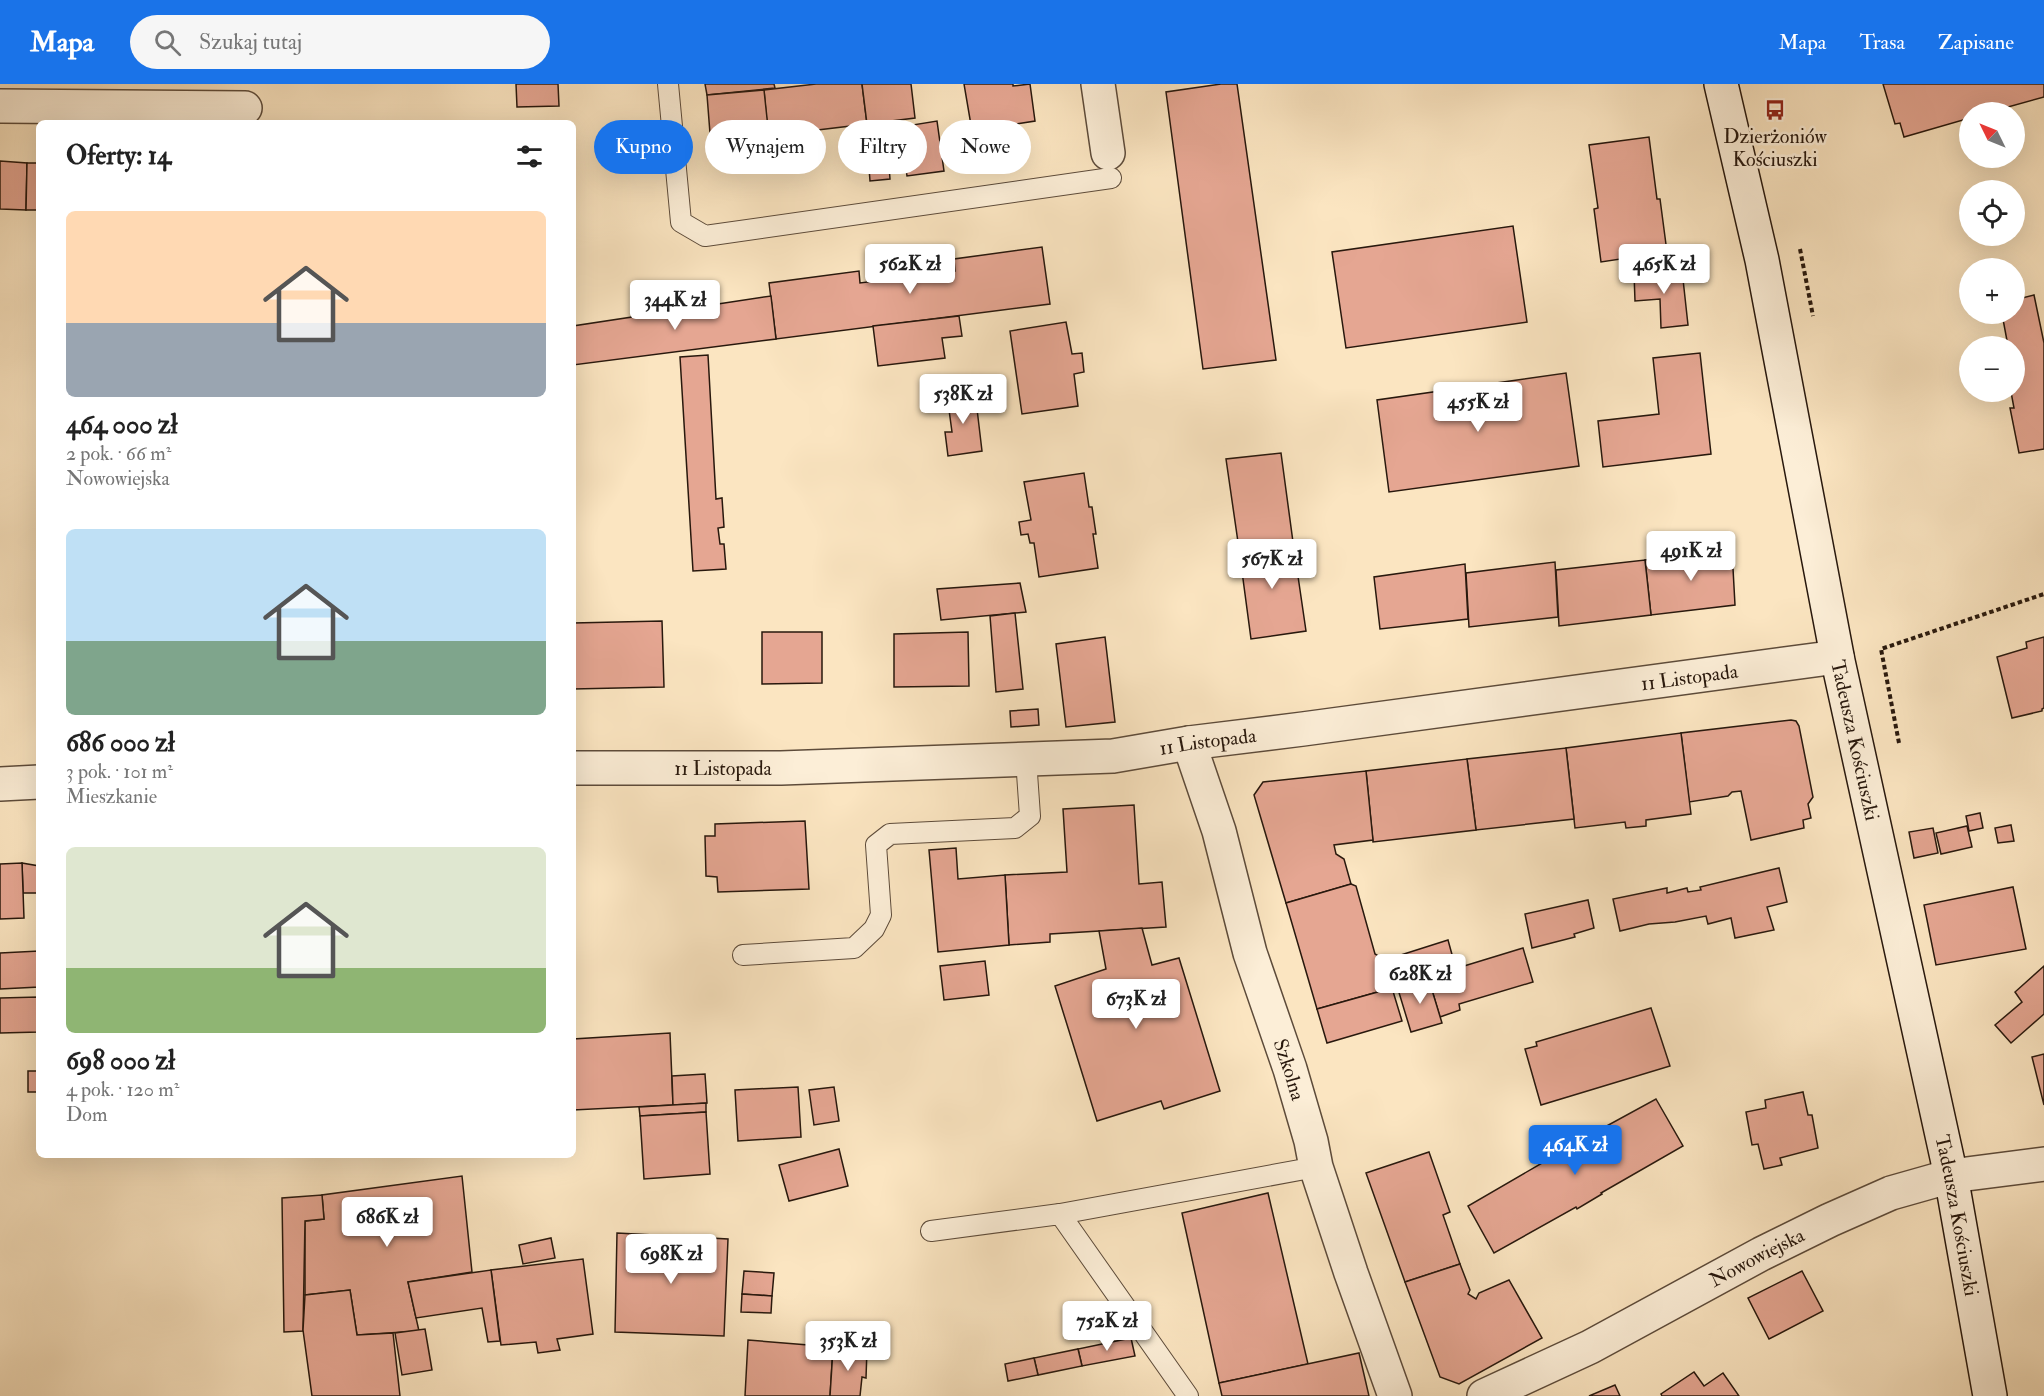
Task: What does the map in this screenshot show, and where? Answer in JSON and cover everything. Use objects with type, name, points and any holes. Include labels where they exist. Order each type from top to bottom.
[{"type":"street","points":[[1098,84],[1110,165]]},
{"type":"street","name":"Tadeusza Kościuszki","points":[[1721,84],[1762,260],[1837,657],[1950,1176],[1990,1396]]},
{"type":"street","points":[[0,106],[245,105]]},
{"type":"street","name":"11 Listopada","points":[[576,768],[781,768],[1113,756],[1189,743],[1837,657]]},
{"type":"street","name":"Szkolna","points":[[1189,743],[1219,831],[1251,953],[1290,1069],[1316,1167],[1395,1396]]},
{"type":"street","points":[[0,784],[36,782]]},
{"type":"street","name":"Nowowiejska","points":[[1484,1396],[1590,1347],[1761,1254],[1892,1192],[1950,1176],[2044,1164]]},
{"type":"lane","points":[[668,84],[681,222],[705,236],[1110,165]]},
{"type":"lane","points":[[743,955],[854,948],[874,929],[881,915],[876,845],[890,834],[1016,828],[1030,816],[1026,759]]},
{"type":"lane","points":[[931,1231],[1060,1214],[1316,1167]]},
{"type":"lane","points":[[1060,1214],[1188,1396]]},
{"type":"path","points":[[1800,249],[1813,316]]},
{"type":"path","points":[[1899,743],[1881,649],[2044,594]]},
{"type":"building","points":[[516,84],[558,84],[559,106],[517,107]]},
{"type":"building","points":[[705,84],[774,84],[775,88],[707,95]]},
{"type":"building","points":[[816,84],[862,84],[866,120],[838,120],[838,128],[826,129],[826,120],[767,120],[764,90]]},
{"type":"building","points":[[862,84],[911,84],[915,118],[866,120]]},
{"type":"building","points":[[964,84],[1013,84],[1013,86],[1030,84],[1035,121],[970,120]]},
{"type":"building","points":[[1237,84],[1276,360],[1203,369],[1166,92]]},
{"type":"building","points":[[1883,84],[2044,84],[2044,97],[2025,102],[1959,102],[1959,121],[1904,137],[1900,123],[1895,124]]},
{"type":"building","points":[[764,90],[767,120],[709,120],[707,95]]},
{"type":"building","points":[[937,121],[939,172],[927,173],[927,123]]},
{"type":"building","points":[[1649,137],[1667,252],[1601,262],[1594,209],[1598,208],[1589,145]]},
{"type":"building","points":[[0,161],[27,163],[26,210],[0,209]]},
{"type":"building","points":[[27,163],[36,163],[36,210],[26,210]]},
{"type":"building","points":[[869,174],[890,174],[890,179],[870,181]]},
{"type":"building","points":[[1513,226],[1527,322],[1346,348],[1332,252]]},
{"type":"building","points":[[1042,247],[1050,304],[776,339],[769,283],[859,271],[860,283],[955,271],[954,259]]},
{"type":"building","points":[[1682,270],[1688,325],[1661,328],[1660,299],[1635,301],[1634,273]]},
{"type":"building","points":[[2034,295],[2044,343],[2044,449],[2019,453],[2010,408],[2014,408],[2013,402],[2025,402],[2025,336],[2006,336],[2004,324],[2025,324],[2025,297]]},
{"type":"building","points":[[771,296],[776,339],[576,365],[576,326]]},
{"type":"building","points":[[959,316],[962,336],[942,338],[945,358],[878,366],[873,326]]},
{"type":"building","points":[[1066,322],[1072,354],[1082,353],[1084,372],[1074,374],[1078,406],[1022,414],[1010,331]]},
{"type":"building","points":[[1700,353],[1711,454],[1603,467],[1598,421],[1659,414],[1653,358]]},
{"type":"building","points":[[708,355],[716,499],[722,498],[724,527],[718,528],[720,544],[724,544],[726,569],[693,571],[680,357]]},
{"type":"building","points":[[1566,373],[1579,466],[1389,492],[1377,400]]},
{"type":"building","points":[[975,392],[982,451],[948,456],[945,432],[952,432],[947,395]]},
{"type":"building","points":[[1281,453],[1293,542],[1239,549],[1226,459]]},
{"type":"building","points":[[1084,473],[1096,534],[1093,534],[1098,568],[1039,577],[1034,543],[1030,543],[1028,534],[1021,535],[1019,522],[1031,520],[1024,482]]},
{"type":"building","points":[[1293,542],[1306,631],[1251,639],[1239,549]]},
{"type":"building","points":[[1732,550],[1735,605],[1651,615],[1645,560]]},
{"type":"building","points":[[1645,560],[1651,615],[1559,626],[1556,570]]},
{"type":"building","points":[[1555,562],[1558,617],[1469,627],[1466,573]]},
{"type":"building","points":[[1465,564],[1468,619],[1380,629],[1374,577]]},
{"type":"building","points":[[1020,583],[1026,612],[941,620],[937,589]]},
{"type":"building","points":[[1015,613],[1023,689],[996,692],[990,616]]},
{"type":"building","points":[[662,621],[664,687],[576,689],[576,623]]},
{"type":"building","points":[[762,632],[822,632],[822,683],[762,684]]},
{"type":"building","points":[[968,632],[969,686],[894,687],[894,634]]},
{"type":"building","points":[[1105,637],[1115,722],[1066,727],[1056,644]]},
{"type":"building","points":[[2044,637],[2044,708],[2042,711],[2012,718],[1997,657],[2027,648],[2026,642]]},
{"type":"building","points":[[1038,709],[1039,725],[1011,727],[1010,711]]},
{"type":"building","points":[[1796,721],[1799,726],[1813,797],[1808,804],[1811,818],[1803,820],[1804,828],[1751,840],[1741,791],[1732,792],[1728,796],[1689,802],[1681,733]]},
{"type":"building","points":[[1681,733],[1691,814],[1646,820],[1646,826],[1626,828],[1625,822],[1575,828],[1566,748]]},
{"type":"building","points":[[1566,748],[1574,819],[1476,830],[1467,759]]},
{"type":"building","points":[[1467,759],[1476,830],[1373,842],[1366,771]]},
{"type":"building","points":[[1366,771],[1373,840],[1334,845],[1336,854],[1344,859],[1351,884],[1286,903],[1254,795],[1263,782]]},
{"type":"building","points":[[1134,805],[1139,884],[1162,882],[1166,927],[1050,934],[1050,942],[1009,945],[1005,875],[1067,872],[1063,809]]},
{"type":"building","points":[[1980,813],[1983,828],[1969,831],[1966,816]]},
{"type":"building","points":[[805,821],[809,889],[718,892],[717,877],[706,876],[705,836],[715,836],[715,824]]},
{"type":"building","points":[[2011,825],[2014,841],[1998,843],[1995,828]]},
{"type":"building","points":[[1967,826],[1972,847],[1941,854],[1936,833]]},
{"type":"building","points":[[1933,828],[1938,853],[1914,858],[1909,832]]},
{"type":"building","points":[[956,848],[958,879],[1005,875],[1009,945],[938,952],[929,850]]},
{"type":"building","points":[[22,863],[36,865],[36,893],[23,893]]},
{"type":"building","points":[[22,863],[24,918],[0,919],[0,864]]},
{"type":"building","points":[[1779,868],[1787,902],[1767,907],[1774,930],[1735,938],[1731,918],[1708,924],[1706,916],[1649,924],[1620,931],[1613,899],[1667,888],[1667,893],[1687,888],[1688,892],[1701,890],[1700,887]]},
{"type":"building","points":[[1351,884],[1356,886],[1375,954],[1385,960],[1392,988],[1317,1009],[1286,903]]},
{"type":"building","points":[[2013,887],[2026,949],[1936,965],[1924,905]]},
{"type":"building","points":[[1588,900],[1594,928],[1574,934],[1575,937],[1532,948],[1525,914]]},
{"type":"building","points":[[1142,928],[1152,965],[1179,958],[1220,1091],[1164,1109],[1161,1101],[1097,1121],[1055,986],[1106,969],[1099,931]]},
{"type":"building","points":[[1448,940],[1456,969],[1392,988],[1385,960]]},
{"type":"building","points":[[1523,948],[1533,982],[1459,1004],[1460,1010],[1440,1017],[1428,977]]},
{"type":"building","points":[[36,951],[36,987],[0,989],[0,953]]},
{"type":"building","points":[[985,961],[989,995],[944,1000],[940,966]]},
{"type":"building","points":[[2044,966],[2044,1014],[2011,1043],[1995,1025],[2022,1002],[2015,992]]},
{"type":"building","points":[[1428,977],[1442,1023],[1411,1032],[1397,986]]},
{"type":"building","points":[[1392,988],[1402,1021],[1327,1043],[1317,1009]]},
{"type":"building","points":[[36,997],[36,1032],[0,1033],[0,998]]},
{"type":"building","points":[[1651,1008],[1670,1066],[1541,1105],[1525,1049],[1537,1046],[1536,1042]]},
{"type":"building","points":[[670,1033],[673,1105],[576,1110],[576,1039]]},
{"type":"building","points":[[2044,1054],[2044,1105],[2032,1057]]},
{"type":"building","points":[[28,1071],[36,1071],[36,1092],[28,1092]]},
{"type":"building","points":[[705,1074],[707,1103],[673,1105],[672,1076]]},
{"type":"building","points":[[798,1087],[801,1137],[738,1141],[735,1090]]},
{"type":"building","points":[[834,1087],[839,1121],[814,1125],[809,1090]]},
{"type":"building","points":[[1803,1092],[1808,1115],[1812,1115],[1818,1148],[1780,1158],[1782,1165],[1764,1169],[1758,1144],[1752,1145],[1746,1112],[1766,1108],[1765,1100]]},
{"type":"building","points":[[1656,1099],[1683,1146],[1577,1209],[1576,1207],[1494,1253],[1468,1206],[1548,1158]]},
{"type":"building","points":[[706,1103],[706,1112],[640,1116],[639,1107]]},
{"type":"building","points":[[706,1112],[710,1174],[644,1179],[640,1116]]},
{"type":"building","points":[[839,1149],[848,1186],[789,1201],[779,1165]]},
{"type":"building","points":[[1429,1152],[1450,1212],[1443,1215],[1460,1264],[1405,1282],[1366,1173]]},
{"type":"building","points":[[462,1176],[472,1272],[408,1282],[419,1331],[357,1335],[350,1290],[305,1295],[305,1221],[324,1219],[322,1195]]},
{"type":"building","points":[[1268,1193],[1308,1364],[1219,1383],[1182,1213]]},
{"type":"building","points":[[322,1195],[324,1219],[305,1221],[303,1331],[284,1332],[282,1198]]},
{"type":"building","points":[[617,1233],[728,1239],[724,1336],[615,1332]]},
{"type":"building","points":[[551,1238],[555,1258],[523,1264],[519,1245]]},
{"type":"building","points":[[583,1259],[593,1334],[557,1339],[560,1350],[538,1353],[536,1342],[501,1345],[491,1270]]},
{"type":"building","points":[[1460,1264],[1470,1290],[1468,1294],[1476,1299],[1479,1293],[1509,1280],[1542,1338],[1459,1384],[1440,1377],[1405,1282]]},
{"type":"building","points":[[491,1270],[500,1341],[488,1342],[482,1308],[416,1318],[408,1282]]},
{"type":"building","points":[[744,1271],[774,1273],[772,1296],[742,1294]]},
{"type":"building","points":[[1802,1271],[1823,1311],[1769,1339],[1748,1298]]},
{"type":"building","points":[[350,1290],[357,1335],[393,1333],[400,1396],[312,1396],[303,1330],[305,1295]]},
{"type":"building","points":[[742,1294],[772,1296],[771,1313],[741,1312]]},
{"type":"building","points":[[425,1329],[432,1370],[402,1375],[395,1333]]},
{"type":"building","points":[[1131,1338],[1135,1356],[1082,1366],[1078,1349]]},
{"type":"building","points":[[748,1340],[833,1347],[830,1396],[745,1396]]},
{"type":"building","points":[[833,1349],[867,1349],[866,1378],[862,1377],[860,1396],[830,1396]]},
{"type":"building","points":[[1078,1349],[1082,1366],[1038,1375],[1034,1358]]},
{"type":"building","points":[[1359,1353],[1369,1396],[1222,1396],[1219,1383]]},
{"type":"building","points":[[1034,1358],[1038,1375],[1008,1381],[1005,1364]]},
{"type":"building","points":[[1694,1372],[1704,1386],[1723,1373],[1739,1396],[1662,1396],[1661,1394]]},
{"type":"building","points":[[1615,1385],[1620,1396],[1589,1396]]},
{"type":"place","name":"Dzierżoniów Kościuszki","points":[[1775,110]]}]
